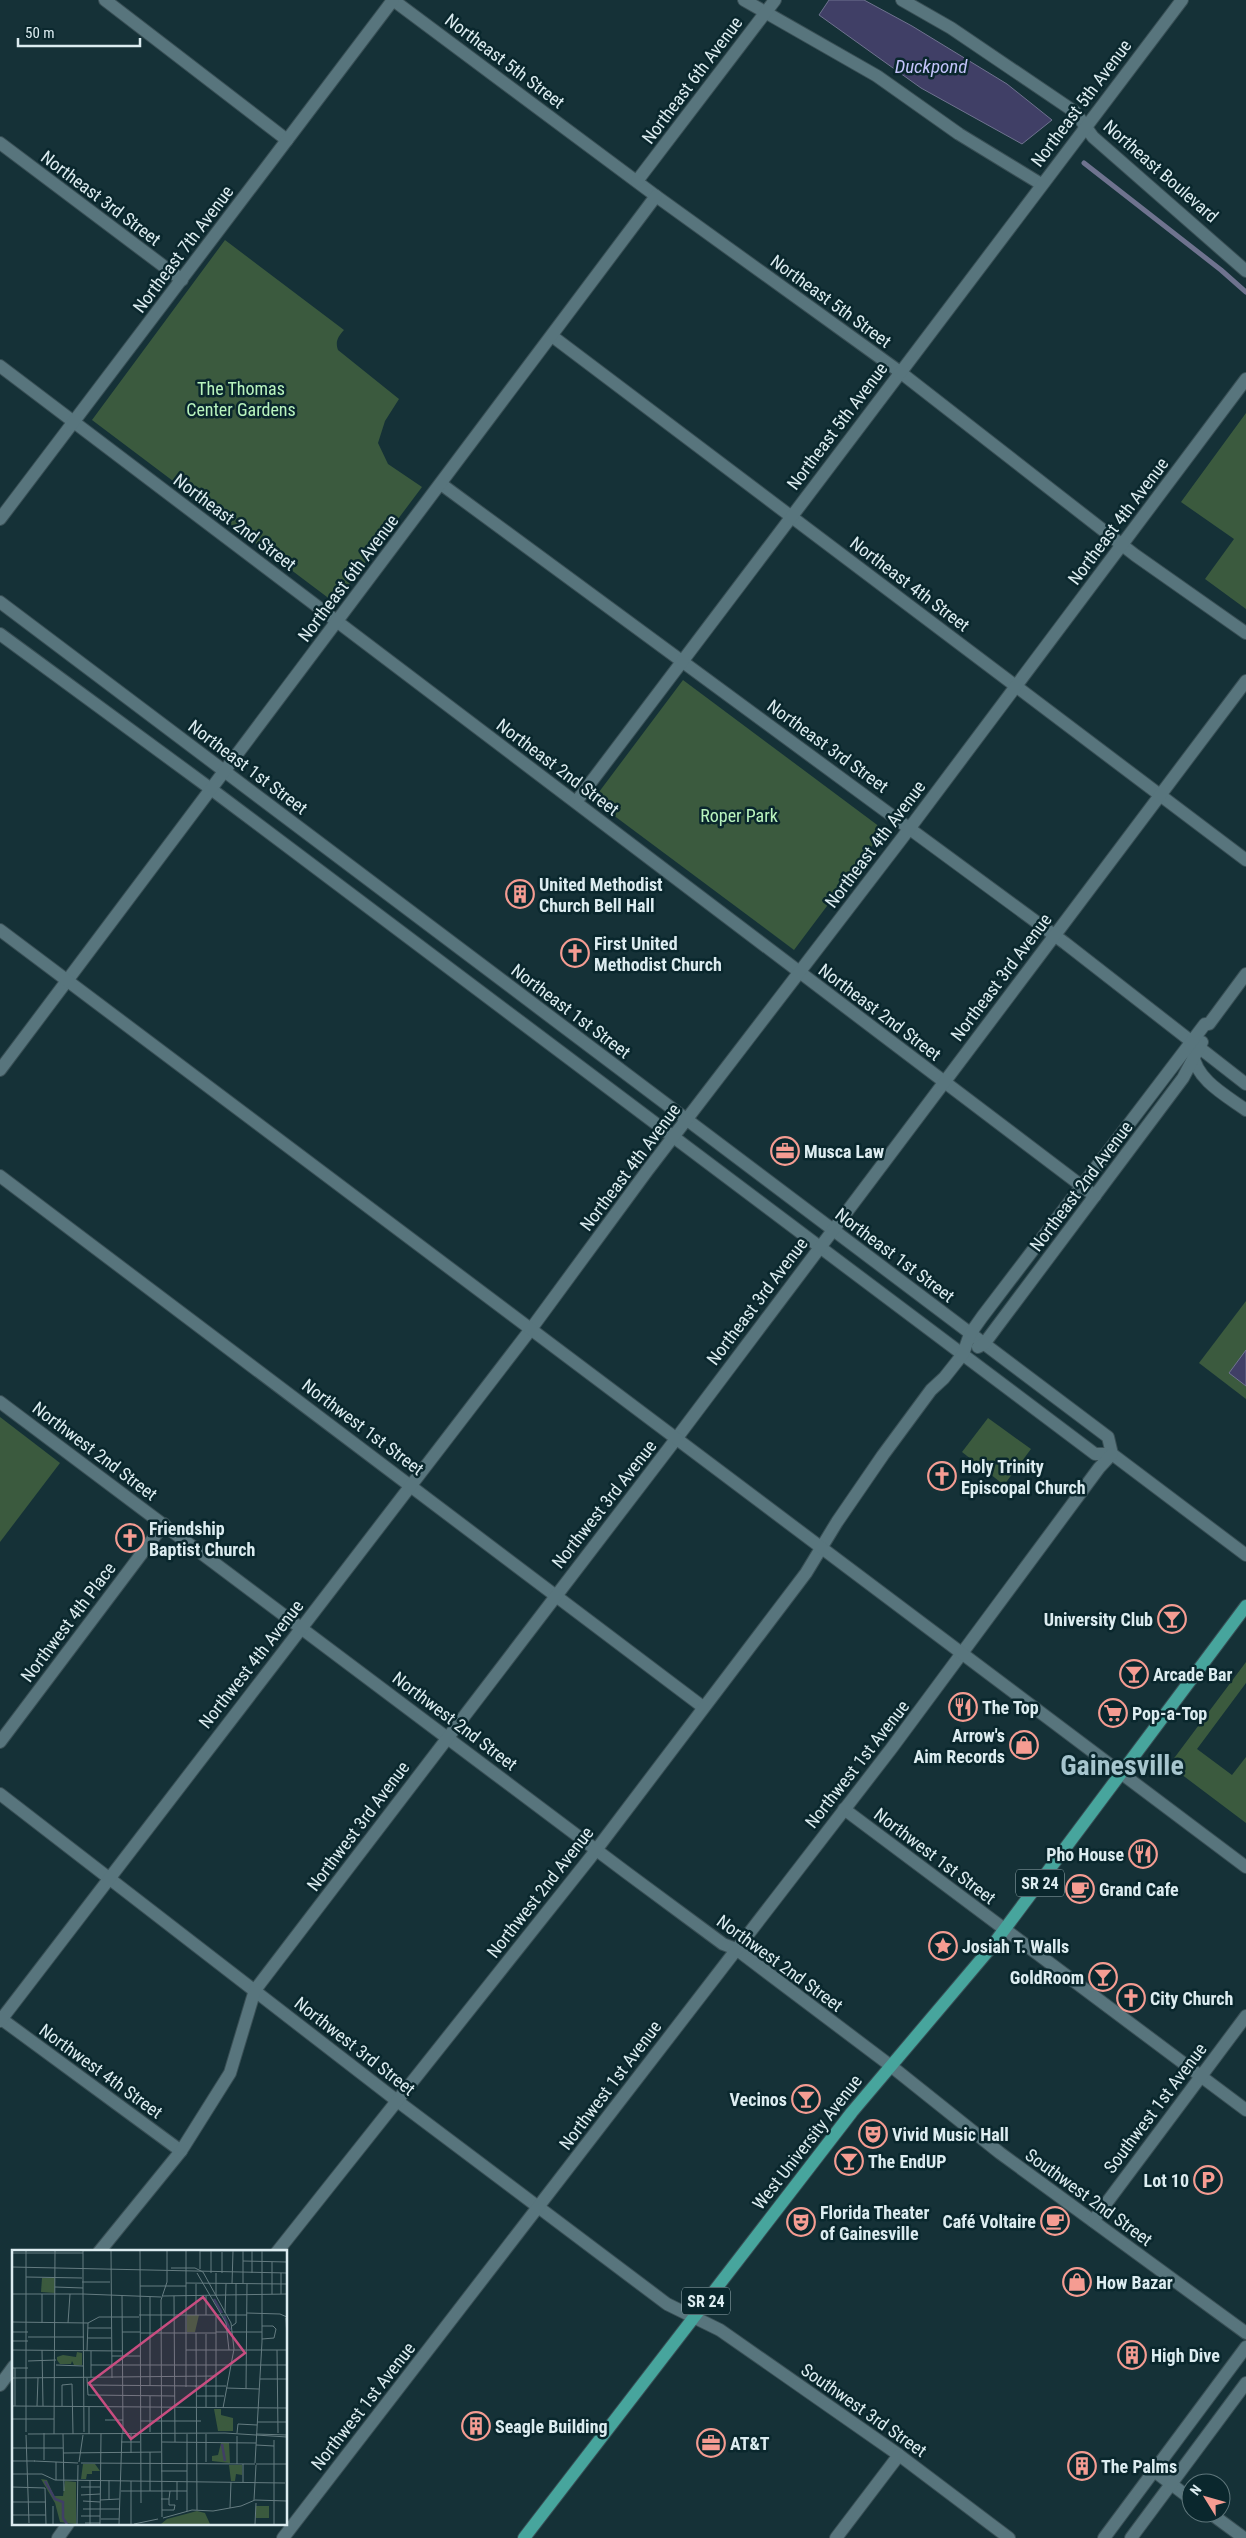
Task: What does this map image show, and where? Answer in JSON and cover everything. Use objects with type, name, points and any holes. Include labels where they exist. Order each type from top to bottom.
[{"type":"main road","name":"West University Avenue","points":[[524,2538],[841,2126],[1004,1930],[1246,1606]]},
{"type":"street","points":[[105,0],[287,140]]},
{"type":"street","name":"Northeast 7th Avenue","points":[[0,519],[393,0]]},
{"type":"street","name":"Northeast 5th Street","points":[[393,0],[656,196],[900,372],[1122,545],[1246,634]]},
{"type":"street","points":[[744,0],[877,76],[959,134],[1041,184]]},
{"type":"street","name":"Northeast 6th Avenue","points":[[637,181],[775,0]]},
{"type":"street","name":"Northeast Boulevard","points":[[902,0],[951,28],[1075,112],[1093,137],[1246,270]]},
{"type":"street","name":"Northeast 5th Avenue","points":[[576,802],[1041,184],[1182,0]]},
{"type":"street","name":"Northeast 3rd Street","points":[[0,143],[182,280]]},
{"type":"street","name":"Northeast 6th Avenue","points":[[0,1070],[66,979],[225,771],[656,196]]},
{"type":"street","name":"Northeast 4th Street","points":[[552,336],[1246,860]]},
{"type":"street","name":"Northeast 2nd Street","points":[[0,366],[1095,1196]]},
{"type":"street","name":"Northeast 4th Avenue","points":[[531,1329],[673,1138],[910,828],[1246,379]]},
{"type":"street","name":"Northeast 3rd Street","points":[[441,484],[1054,935],[1194,1050],[1246,1084]]},
{"type":"street","name":"Northeast 1st Street","points":[[0,602],[1108,1437],[1112,1454]]},
{"type":"street","name":"Northeast 1st Street","points":[[0,634],[211,789],[818,1248],[1095,1454],[1112,1454],[1246,1555]]},
{"type":"street","points":[[85,698],[99,678]]},
{"type":"street","name":"Northeast 3rd Avenue","points":[[676,1439],[1246,681]]},
{"type":"street","points":[[358,900],[371,882]]},
{"type":"street","points":[[0,930],[676,1439],[963,1652],[1246,1867]]},
{"type":"street","name":"Northeast 2nd Avenue","points":[[963,1354],[984,1344],[1183,1078],[1205,1024],[1209,1024],[1246,974]]},
{"type":"street","points":[[548,1043],[561,1025]]},
{"type":"street","name":"Northeast 3rd Street","points":[[1194,1050],[1196,1068],[1203,1077],[1246,1110]]},
{"type":"street","name":"Northeast 2nd Avenue","points":[[822,1548],[883,1455],[931,1390],[944,1378],[963,1354],[970,1334],[1082,1186],[1194,1050]]},
{"type":"street","name":"Northwest 1st Street","points":[[0,1176],[703,1707]]},
{"type":"street","name":"Northwest 4th Avenue","points":[[0,2020],[531,1329]]},
{"type":"street","name":"Northwest 2nd Street","points":[[0,1402],[302,1627],[596,1850],[723,1944],[736,1949],[891,2066]]},
{"type":"street","name":"Northwest 3rd Avenue","points":[[101,2250],[181,2151],[230,2074],[255,1990],[676,1439]]},
{"type":"street","name":"Northwest 1st Avenue","points":[[283,2538],[540,2207],[891,1749],[1094,1475],[1112,1454]]},
{"type":"street","name":"Northwest 4th Place","points":[[0,1742],[164,1524]]},
{"type":"street","name":"Northwest 2nd Avenue","points":[[279,2250],[596,1850],[806,1573],[822,1548]]},
{"type":"street","name":"Northwest 3rd Street","points":[[0,1794],[396,2100],[667,2304],[694,2317]]},
{"type":"street","name":"Northwest 1st Street","points":[[844,1809],[1246,2110]]},
{"type":"street","name":"Southwest 1st Avenue","points":[[1093,2221],[1246,2016]]},
{"type":"street","name":"Northwest 4th Street","points":[[0,2020],[181,2151]]},
{"type":"street","name":"Southwest 2nd Street","points":[[891,2066],[1000,2153],[1246,2333]]},
{"type":"street","name":"Southwest 3rd Street","points":[[694,2317],[720,2330],[899,2455],[1009,2538]]},
{"type":"street","points":[[1104,2538],[1246,2347]]},
{"type":"street","points":[[0,2385],[12,2369]]},
{"type":"street","points":[[1130,2538],[1246,2383]]},
{"type":"street","points":[[836,2538],[899,2455]]},
{"type":"street","points":[[1154,2471],[1181,2492]]},
{"type":"street","points":[[1224,2523],[1244,2538]]},
{"type":"street","points":[[58,2538],[67,2526]]},
{"type":"green space","name":"The Thomas Center Gardens","points":[[225,240],[344,330],[338,339],[338,350],[399,399],[385,421],[378,443],[388,464],[422,487],[335,603],[92,420]]},
{"type":"green space","points":[[1246,413],[1246,609],[1205,579],[1234,539],[1181,502]]},
{"type":"green space","name":"Roper Park","points":[[683,680],[884,830],[794,950],[593,800]]},
{"type":"green space","points":[[1246,1301],[1246,1399],[1199,1363]]},
{"type":"green space","points":[[0,1417],[60,1463],[0,1542]]},
{"type":"green space","points":[[988,1418],[1031,1449],[1004,1485],[962,1452]]},
{"type":"green space","points":[[1246,1662],[1246,1683],[1197,1749],[1232,1775],[1246,1757],[1246,1823],[1169,1765]]},
{"type":"water","name":"Duckpond","points":[[829,0],[864,0],[912,26],[1007,84],[1052,120],[1022,144],[921,88],[819,15]]},
{"type":"water","points":[[1246,1350],[1246,1386],[1229,1373]]},
{"type":"waterway","points":[[1084,163],[1221,270],[1246,292]]},
{"type":"place","name":"United Methodist Church Bell Hall","points":[[520,894]]},
{"type":"place","name":"First United Methodist Church","points":[[575,953]]},
{"type":"place","name":"Musca Law","points":[[785,1151]]},
{"type":"place","name":"Holy Trinity Episcopal Church","points":[[942,1476]]},
{"type":"place","name":"Friendship Baptist Church","points":[[130,1538]]},
{"type":"place","name":"University Club","points":[[1172,1619]]},
{"type":"place","name":"Arcade Bar","points":[[1134,1674]]},
{"type":"place","name":"The Top","points":[[963,1707]]},
{"type":"place","name":"Pop-a-Top","points":[[1113,1713]]},
{"type":"place","name":"Arrow's Aim Records","points":[[1024,1745]]},
{"type":"place","name":"Pho House","points":[[1143,1854]]},
{"type":"place","name":"Grand Cafe","points":[[1080,1889]]},
{"type":"place","name":"Josiah T. Walls","points":[[943,1946]]},
{"type":"place","name":"GoldRoom","points":[[1103,1977]]},
{"type":"place","name":"City Church","points":[[1131,1998]]},
{"type":"place","name":"Vecinos","points":[[806,2099]]},
{"type":"place","name":"Vivid Music Hall","points":[[873,2134]]},
{"type":"place","name":"The EndUP","points":[[849,2161]]},
{"type":"place","name":"Lot 10","points":[[1208,2180]]},
{"type":"place","name":"Café Voltaire","points":[[1055,2221]]},
{"type":"place","name":"Florida Theater of Gainesville","points":[[801,2222]]},
{"type":"place","name":"How Bazar","points":[[1077,2282]]},
{"type":"place","name":"High Dive","points":[[1132,2355]]},
{"type":"place","name":"Seagle Building","points":[[476,2426]]},
{"type":"place","name":"AT&T","points":[[711,2443]]},
{"type":"place","name":"The Palms","points":[[1082,2466]]},
{"type":"district","name":"Gainesville","points":[[1122,1765]]}]
